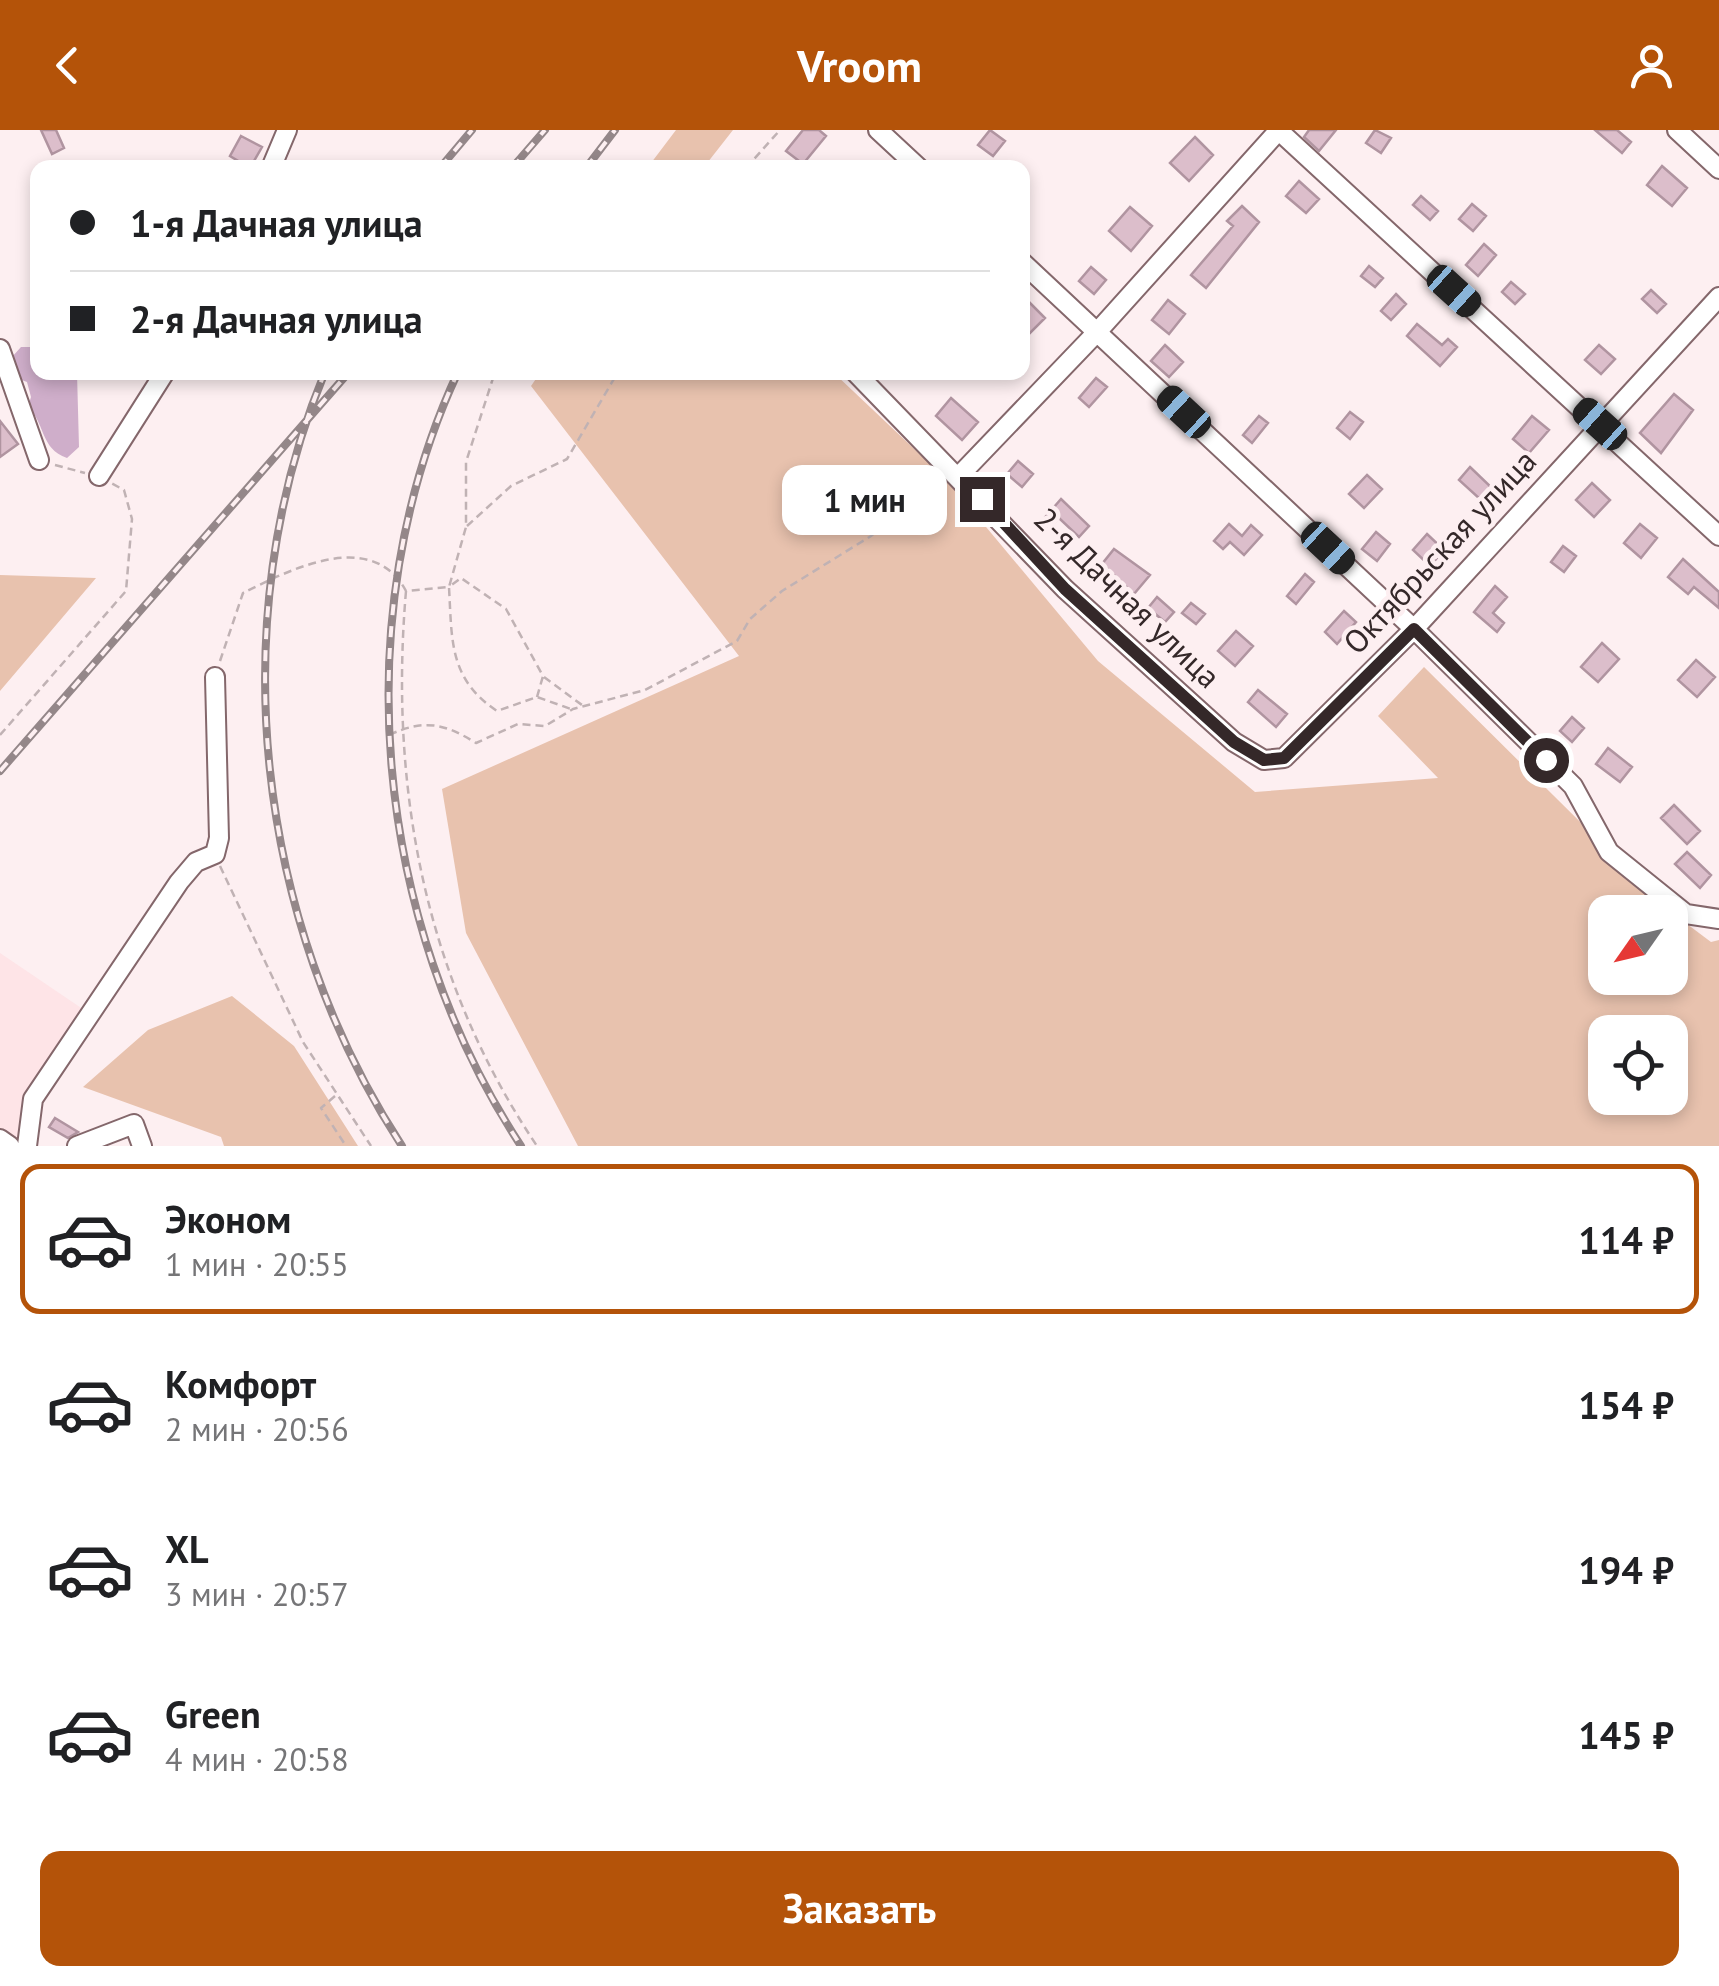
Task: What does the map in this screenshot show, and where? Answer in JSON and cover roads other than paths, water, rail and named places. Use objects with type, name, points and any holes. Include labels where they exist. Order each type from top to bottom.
[{"type":"street","points":[[274,160],[287,130]]},
{"type":"street","points":[[878,130],[910,160]]},
{"type":"street","points":[[959,476],[1098,331],[1279,130],[1719,536]]},
{"type":"street","points":[[1677,130],[1719,169]]},
{"type":"street","points":[[1030,269],[1414,629],[1573,786],[1610,852],[1686,914],[1719,919]]},
{"type":"street","name":"Октябрьская улица","points":[[1284,758],[1414,629],[1719,297]]},
{"type":"street","points":[[0,350],[39,460]]},
{"type":"street","points":[[99,476],[159,380]]},
{"type":"street","name":"2-я Дачная улица","points":[[863,380],[1065,589],[1234,742],[1264,760],[1284,758]]},
{"type":"street","points":[[27,1146],[33,1099],[179,882],[196,862],[214,854],[218,838],[215,676]]},
{"type":"street","points":[[78,1146],[134,1124],[142,1146]]},
{"type":"street","points":[[0,1138],[10,1146]]},
{"type":"railway","points":[[447,160],[472,130]]},
{"type":"railway","points":[[519,160],[545,130]]},
{"type":"railway","points":[[592,160],[615,130]]},
{"type":"railway","points":[[322,380],[292,468],[273,566],[265,667],[270,768],[286,868],[314,966],[353,1059],[402,1146]]},
{"type":"railway","points":[[0,771],[342,380]]},
{"type":"railway","points":[[455,380],[422,466],[399,564],[389,665],[392,766],[406,867],[433,965],[471,1058],[521,1146]]}]
